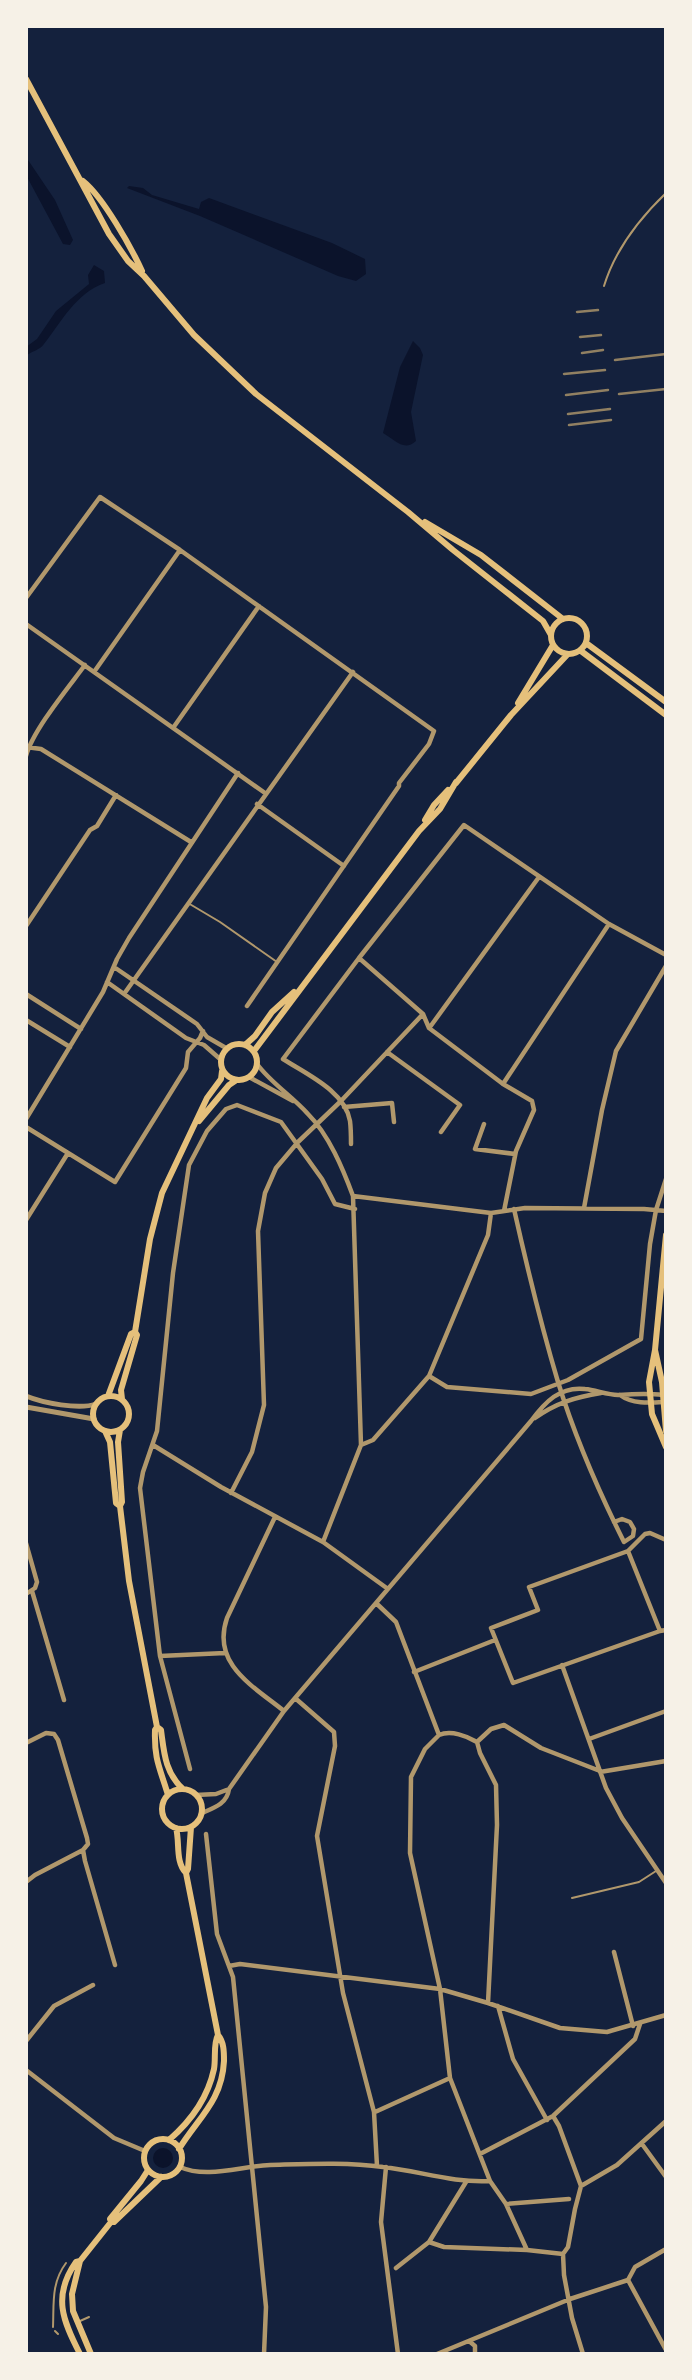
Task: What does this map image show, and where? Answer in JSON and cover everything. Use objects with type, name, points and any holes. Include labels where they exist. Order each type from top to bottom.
[{"type":"main road","points":[[26,79],[109,234],[128,261],[194,335],[256,394],[543,621],[553,645],[559,652],[567,655]]},
{"type":"main road","points":[[408,512],[481,555],[563,619]]},
{"type":"main road","points":[[254,1051],[419,831],[434,805],[567,655],[581,651],[586,643],[587,632],[582,623],[573,618],[557,623],[551,635]]},
{"type":"main road","points":[[586,643],[666,702]]},
{"type":"main road","points":[[511,715],[553,645]]},
{"type":"main road","points":[[581,651],[666,715]]},
{"type":"main road","points":[[245,1045],[272,1012],[306,981]]},
{"type":"main road","points":[[168,1795],[155,1755],[157,1727],[129,1581],[120,1506],[122,1502],[118,1442],[120,1430],[130,1416],[121,1390],[137,1335],[135,1332],[150,1238],[162,1193],[207,1098],[221,1079],[220,1059],[226,1048],[237,1044],[245,1045],[254,1051],[257,1064],[249,1077],[229,1085],[193,1128]]},
{"type":"main road","points":[[222,1071],[235,1081]]},
{"type":"main road","points":[[665,1442],[655,1425],[649,1394],[662,1305],[666,1235]]},
{"type":"main road","points":[[120,1506],[116,1503],[110,1442],[105,1431],[94,1419],[96,1404],[108,1396],[131,1334],[135,1332]]},
{"type":"main road","points":[[655,1350],[666,1431]]},
{"type":"main road","points":[[108,1396],[122,1399]]},
{"type":"main road","points":[[105,1431],[120,1430]]},
{"type":"main road","points":[[157,1727],[161,1730],[170,1774],[183,1789],[196,1795],[201,1803],[202,1813],[197,1822],[191,1827],[176,1828],[168,1823],[163,1815],[163,1806],[168,1795],[183,1789]]},
{"type":"main road","points":[[161,2177],[148,2170],[144,2160],[145,2151],[154,2141],[169,2140],[194,2114],[206,2092],[214,2067],[218,2035],[186,1873],[191,1827]]},
{"type":"main road","points":[[176,1828],[182,1870],[186,1873]]},
{"type":"main road","points":[[180,2149],[206,2113],[219,2088],[224,2053],[222,2038],[218,2035]]},
{"type":"main road","points":[[80,2354],[68,2330],[62,2308],[64,2288],[70,2271],[111,2222],[161,2177],[173,2174],[180,2167],[180,2149],[169,2140]]},
{"type":"main road","points":[[111,2222],[110,2219],[148,2170]]},
{"type":"main road","points":[[80,2261],[72,2294],[76,2323],[91,2354]]},
{"type":"street","points":[[26,598],[100,497],[180,550],[434,731],[429,744],[399,783],[247,1006]]},
{"type":"street","points":[[94,672],[180,550]]},
{"type":"street","points":[[173,728],[259,606]]},
{"type":"street","points":[[26,624],[265,793]]},
{"type":"street","points":[[26,756],[27,747],[85,665]]},
{"type":"street","points":[[124,994],[353,673]]},
{"type":"street","points":[[27,747],[41,749],[191,842]]},
{"type":"street","points":[[26,1119],[81,1029],[129,938],[238,773]]},
{"type":"street","points":[[26,926],[116,795]]},
{"type":"street","points":[[257,804],[344,866]]},
{"type":"street","points":[[351,1144],[350,1119],[331,1090],[283,1059],[464,825],[609,923],[666,955]]},
{"type":"street","points":[[429,1028],[539,877]]},
{"type":"street","points":[[503,1084],[609,923]]},
{"type":"street","points":[[359,958],[424,1014],[429,1028],[503,1084],[532,1101],[534,1110],[515,1154],[504,1210]]},
{"type":"street","points":[[583,1208],[616,1051],[666,966]]},
{"type":"street","points":[[114,967],[197,1024],[207,1037],[226,1048]]},
{"type":"street","points":[[107,982],[186,1038],[203,1044],[220,1059]]},
{"type":"street","points":[[26,994],[81,1029]]},
{"type":"street","points":[[231,1493],[252,1452],[264,1405],[258,1231],[265,1193],[276,1168],[298,1142],[342,1104],[424,1014]]},
{"type":"street","points":[[26,1020],[70,1047]]},
{"type":"street","points":[[26,1127],[115,1182],[186,1067],[188,1052],[203,1031]]},
{"type":"street","points":[[387,1052],[460,1105],[441,1132]]},
{"type":"street","points":[[257,1064],[267,1078],[281,1087],[317,1125],[346,1178],[355,1209],[361,1445],[323,1542]]},
{"type":"street","points":[[249,1077],[297,1103]]},
{"type":"street","points":[[342,1104],[392,1103],[394,1122]]},
{"type":"street","points":[[190,1769],[160,1656],[140,1488],[157,1431],[179,1227],[190,1165],[207,1131],[226,1109],[237,1105],[281,1122],[298,1142],[335,1204],[355,1209]]},
{"type":"street","points":[[484,1124],[475,1149],[515,1154]]},
{"type":"street","points":[[26,1220],[68,1153]]},
{"type":"street","points":[[429,1376],[447,1387],[531,1394],[559,1384],[641,1339],[650,1244],[656,1210],[666,1179]]},
{"type":"street","points":[[353,1196],[491,1213],[513,1209],[583,1208],[666,1211]]},
{"type":"street","points":[[513,1209],[561,1391],[588,1466],[614,1522],[624,1542],[632,1536],[634,1528],[630,1522],[622,1519],[614,1522]]},
{"type":"street","points":[[361,1445],[373,1440],[429,1376],[488,1235],[491,1213]]},
{"type":"street","points":[[202,1813],[219,1805],[295,1698],[544,1403],[561,1391],[583,1388],[620,1395],[649,1394],[663,1399]]},
{"type":"street","points":[[531,1421],[550,1407],[565,1401],[605,1393]]},
{"type":"street","points":[[620,1395],[625,1399],[650,1403],[663,1399]]},
{"type":"street","points":[[26,1396],[49,1403],[86,1407],[96,1404]]},
{"type":"street","points":[[26,1407],[94,1419]]},
{"type":"street","points":[[153,1445],[231,1493],[323,1542],[388,1589]]},
{"type":"street","points":[[275,1517],[226,1622],[224,1636],[225,1653],[236,1671],[284,1712]]},
{"type":"street","points":[[628,1551],[663,1631],[513,1683],[491,1628],[538,1610],[529,1587],[628,1551],[650,1532],[666,1540]]},
{"type":"street","points":[[26,1543],[37,1582],[36,1587],[29,1592],[64,1700]]},
{"type":"street","points":[[376,1603],[396,1622],[439,1735]]},
{"type":"street","points":[[414,1672],[495,1640]]},
{"type":"street","points":[[160,1656],[225,1653]]},
{"type":"street","points":[[562,1665],[606,1787],[622,1818],[666,1883]]},
{"type":"street","points":[[295,1698],[334,1732],[335,1746],[317,1836],[343,1993],[374,2112],[377,2166]]},
{"type":"street","points":[[589,1739],[666,1711]]},
{"type":"street","points":[[477,1742],[491,1729],[504,1725],[541,1748],[600,1772],[666,1761]]},
{"type":"street","points":[[488,2003],[497,1825],[496,1785],[480,1754],[477,1742],[469,1737],[446,1732],[425,1749],[411,1777],[410,1853],[440,1989],[450,2078],[490,2181],[506,2204],[527,2250]]},
{"type":"street","points":[[26,1743],[46,1733],[54,1734],[57,1738],[88,1844],[83,1850],[26,1882]]},
{"type":"street","points":[[581,1764],[587,1762],[594,1753]]},
{"type":"street","points":[[196,1795],[216,1794],[229,1789]]},
{"type":"street","points":[[206,1834],[217,1934],[233,1977],[267,2313],[264,2354]]},
{"type":"street","points":[[83,1850],[115,1965]]},
{"type":"street","points":[[614,1952],[633,2026]]},
{"type":"street","points":[[229,1966],[240,1964],[440,1989],[560,2028],[607,2032],[666,2015]]},
{"type":"street","points":[[26,2041],[54,2006],[93,1985]]},
{"type":"street","points":[[498,2006],[513,2059],[547,2120]]},
{"type":"street","points":[[480,2154],[552,2116],[635,2039],[640,2024]]},
{"type":"street","points":[[26,2070],[114,2138],[145,2151]]},
{"type":"street","points":[[374,2112],[450,2078]]},
{"type":"street","points":[[552,2116],[559,2126],[581,2186],[568,2247],[562,2255],[572,2318],[583,2354]]},
{"type":"street","points":[[581,2186],[617,2165],[666,2121]]},
{"type":"street","points":[[642,2144],[666,2176]]},
{"type":"street","points":[[180,2167],[191,2172],[340,2164],[386,2167],[466,2182],[490,2181]]},
{"type":"street","points":[[386,2167],[381,2222],[398,2354]]},
{"type":"street","points":[[396,2268],[429,2242],[466,2182]]},
{"type":"street","points":[[506,2204],[569,2199]]},
{"type":"street","points":[[429,2242],[444,2248],[527,2250],[562,2255]]},
{"type":"street","points":[[437,2354],[570,2299],[628,2280],[635,2267],[666,2249]]},
{"type":"street","points":[[628,2280],[666,2350]]},
{"type":"street","points":[[469,2341],[475,2346],[475,2354]]},
{"type":"lane","points":[[604,286],[621,248],[651,207],[666,193]]},
{"type":"lane","points":[[188,903],[278,963]]},
{"type":"lane","points":[[572,1898],[639,1882],[657,1871]]},
{"type":"lane","points":[[58,2334],[54,2329],[52,2306],[57,2279],[66,2263]]},
{"type":"lane","points":[[68,2330],[89,2317]]},
{"type":"water","points":[[26,157],[55,200],[73,240],[70,245],[63,244],[26,175]]},
{"type":"water","points":[[127,188],[143,188],[152,195],[199,209],[201,202],[209,198],[332,243],[365,259],[366,274],[356,281],[338,276],[200,216]]},
{"type":"water","points":[[94,265],[104,271],[105,283],[78,301],[42,346],[26,356],[26,347],[37,339],[56,311],[89,284],[88,275]]},
{"type":"water","points":[[413,341],[423,355],[411,412],[416,441],[403,445],[383,433],[400,367]]},
{"type":"water","points":[[163,2148],[170,2151],[173,2158],[170,2165],[163,2168],[156,2165],[153,2158],[156,2151]]},
{"type":"railway","points":[[577,312],[598,310]]},
{"type":"railway","points":[[580,337],[601,335]]},
{"type":"railway","points":[[582,353],[603,350]]},
{"type":"railway","points":[[615,360],[666,354]]},
{"type":"railway","points":[[564,374],[605,370]]},
{"type":"railway","points":[[619,394],[666,389]]},
{"type":"railway","points":[[566,395],[608,390]]},
{"type":"railway","points":[[568,414],[610,409]]},
{"type":"railway","points":[[569,425],[611,420]]}]
